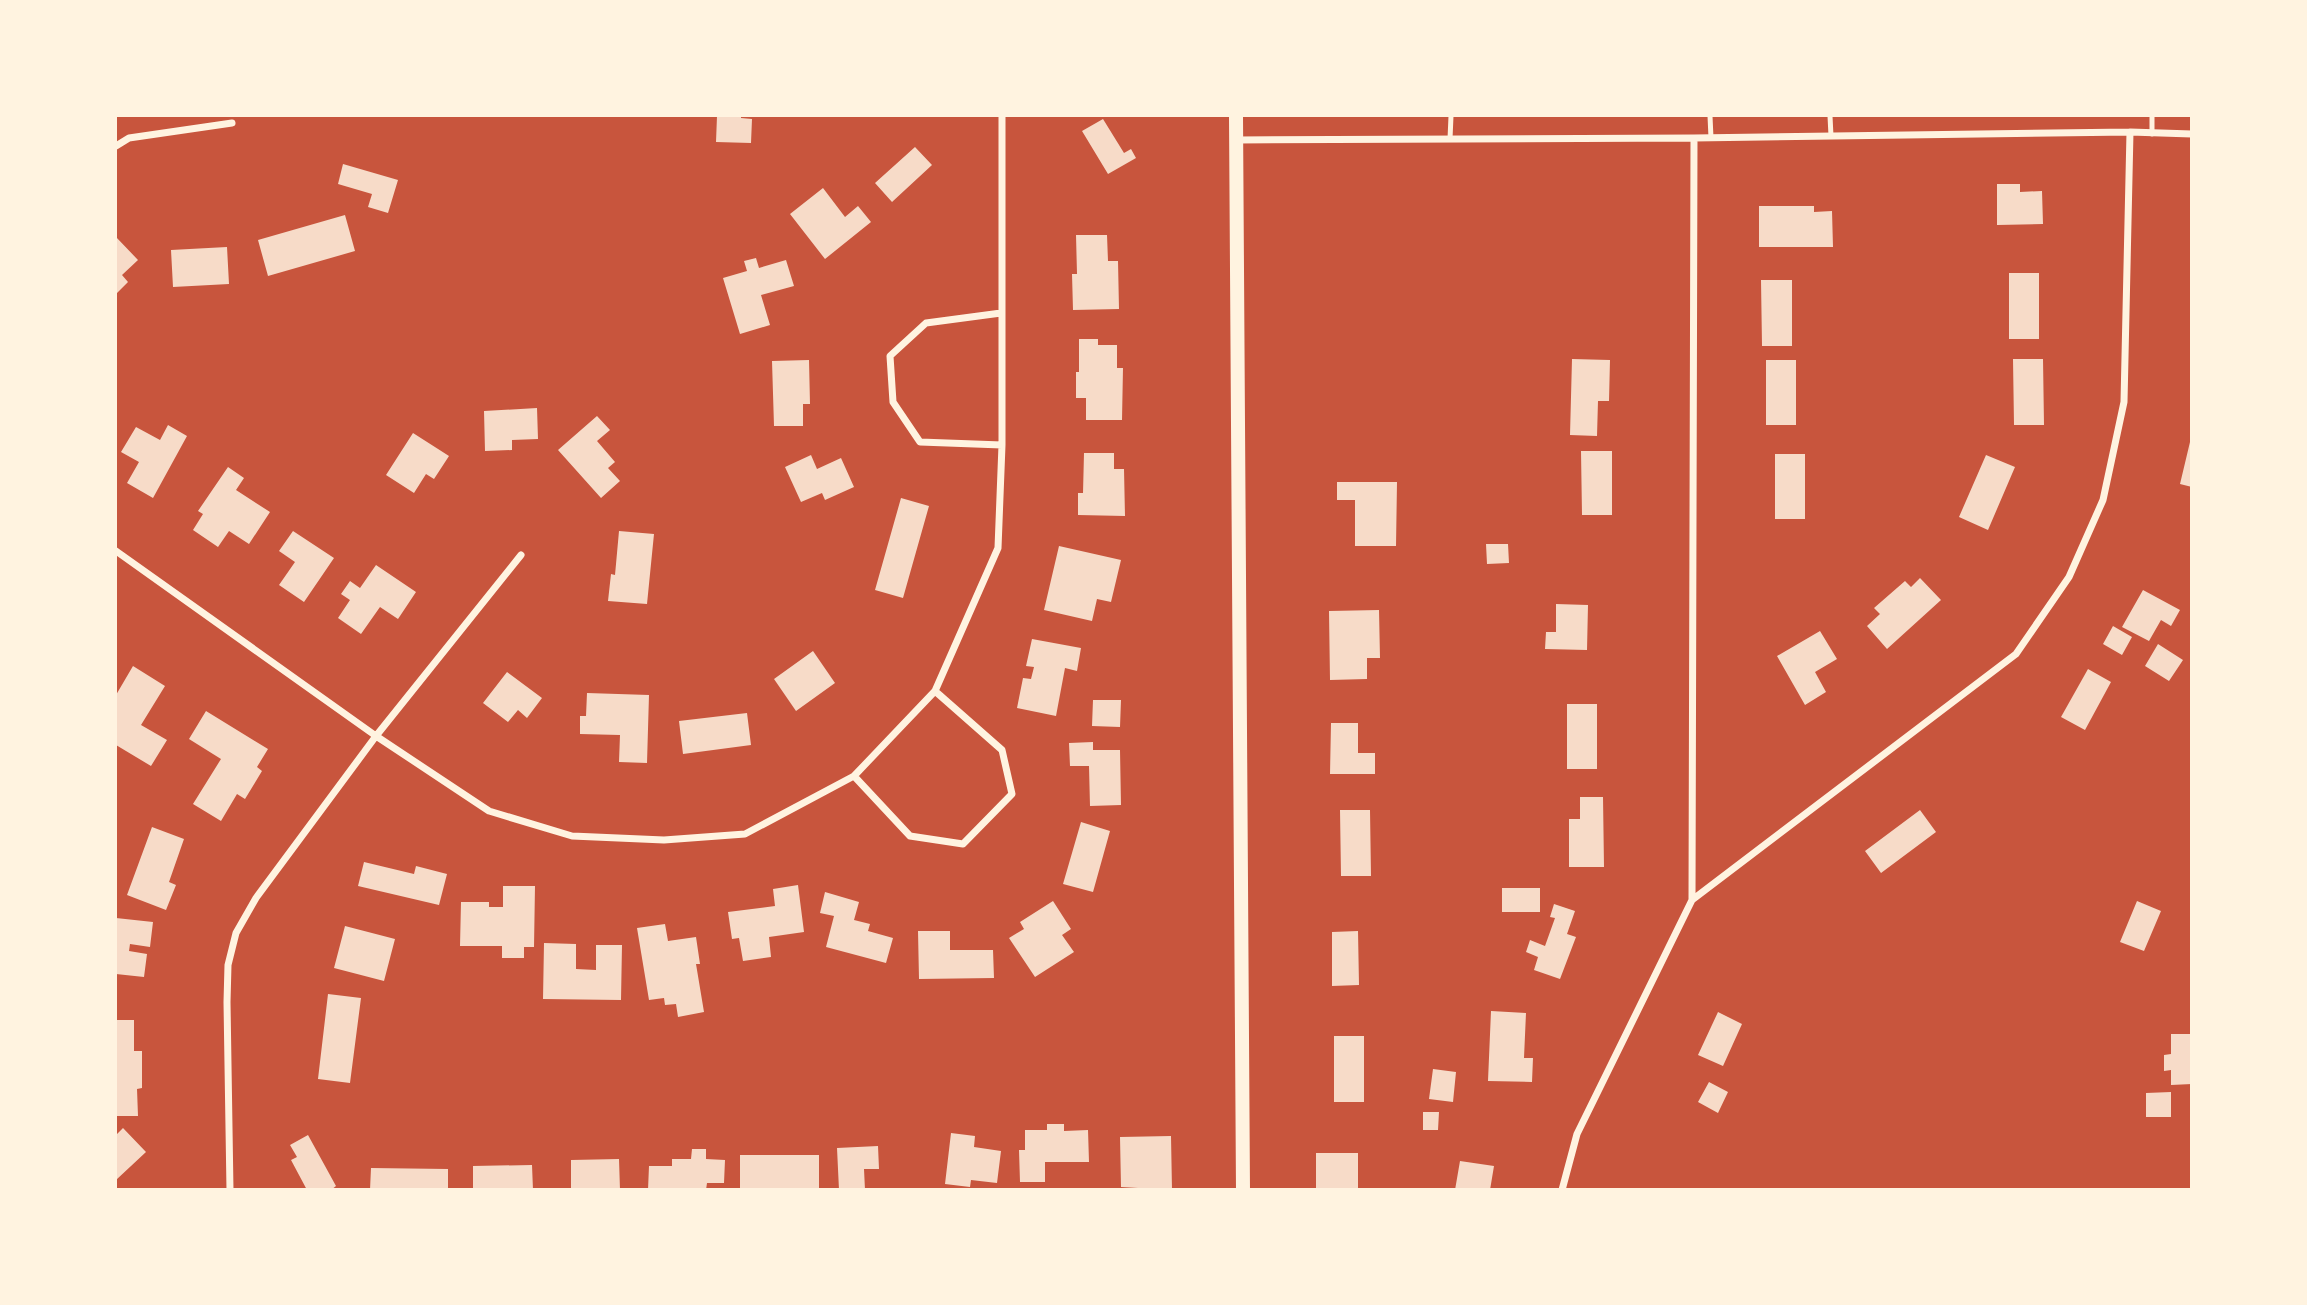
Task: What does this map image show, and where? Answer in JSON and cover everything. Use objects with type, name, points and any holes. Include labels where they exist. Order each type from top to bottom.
[{"type":"main road","points":[[1236,116],[1243,1189]]},
{"type":"street","points":[[116,551],[376,736],[489,810],[572,836],[664,840],[745,834],[854,776],[935,691],[998,548],[1002,445],[1002,116]]},
{"type":"street","points":[[116,146],[128,138],[232,123]]},
{"type":"street","points":[[1236,140],[1711,138],[2130,132],[2192,134]]},
{"type":"street","points":[[1692,900],[2016,654],[2069,577],[2103,500],[2124,402],[2130,132]]},
{"type":"street","points":[[1562,1189],[1577,1134],[1692,900],[1694,138]]},
{"type":"street","points":[[1001,313],[926,323],[890,356],[893,402],[920,442],[1002,445]]},
{"type":"street","points":[[230,1189],[227,1002],[228,965],[236,933],[256,898],[376,736],[521,555]]},
{"type":"street","points":[[854,776],[910,836],[962,844],[1012,794],[1002,750],[935,691]]},
{"type":"lane","points":[[1450,139],[1451,116]]},
{"type":"lane","points":[[1710,116],[1711,138]]},
{"type":"lane","points":[[1830,116],[1831,136]]},
{"type":"lane","points":[[2152,116],[2152,134]]},
{"type":"building","points":[[717,116],[752,119],[751,143],[716,142]]},
{"type":"building","points":[[1103,119],[1124,153],[1131,149],[1136,158],[1108,174],[1082,131]]},
{"type":"building","points":[[915,147],[932,165],[892,202],[875,183]]},
{"type":"building","points":[[343,164],[398,180],[388,213],[368,207],[372,194],[338,184]]},
{"type":"building","points":[[1997,184],[2020,184],[2020,192],[2042,191],[2043,224],[1997,225]]},
{"type":"building","points":[[823,188],[845,217],[858,206],[871,222],[825,259],[790,214]]},
{"type":"building","points":[[1759,206],[1814,206],[1814,212],[1832,211],[1833,247],[1759,247]]},
{"type":"building","points":[[345,215],[355,251],[268,276],[258,240]]},
{"type":"building","points":[[1076,235],[1107,235],[1108,261],[1118,261],[1119,309],[1073,310],[1072,274],[1077,274]]},
{"type":"building","points":[[116,237],[138,260],[122,275],[128,282],[116,294]]},
{"type":"building","points":[[227,247],[229,284],[173,287],[171,250]]},
{"type":"building","points":[[756,258],[759,268],[786,260],[794,286],[761,295],[770,325],[740,334],[723,278],[747,271],[744,261]]},
{"type":"building","points":[[2009,273],[2039,273],[2039,339],[2009,339]]},
{"type":"building","points":[[1761,280],[1792,280],[1792,346],[1762,346]]},
{"type":"building","points":[[1079,339],[1098,339],[1098,345],[1117,345],[1117,368],[1123,368],[1122,420],[1086,420],[1086,398],[1076,398]]},
{"type":"building","points":[[1572,359],[1610,360],[1609,401],[1598,401],[1597,436],[1570,435]]},
{"type":"building","points":[[2013,359],[2043,359],[2044,425],[2014,425]]},
{"type":"building","points":[[809,360],[810,404],[803,404],[803,426],[774,426],[772,361]]},
{"type":"building","points":[[1766,360],[1796,360],[1796,425],[1766,425]]},
{"type":"building","points":[[537,408],[538,439],[512,440],[512,450],[485,451],[484,411]]},
{"type":"building","points":[[597,416],[610,430],[597,441],[615,462],[608,468],[620,481],[601,498],[558,450]]},
{"type":"building","points":[[168,425],[187,436],[153,498],[127,483],[139,462],[121,452],[136,427],[160,440]]},
{"type":"building","points":[[413,433],[449,456],[434,479],[426,474],[414,493],[386,475]]},
{"type":"building","points":[[2192,442],[2192,487],[2180,484]]},
{"type":"building","points":[[1581,451],[1612,451],[1612,515],[1582,515]]},
{"type":"building","points":[[1084,453],[1114,453],[1114,469],[1124,469],[1125,516],[1078,515],[1078,493],[1083,493]]},
{"type":"building","points":[[1775,454],[1805,454],[1805,519],[1775,519]]},
{"type":"building","points":[[811,455],[817,469],[841,458],[854,487],[825,500],[822,493],[801,502],[785,467]]},
{"type":"building","points":[[1986,455],[2015,467],[1988,530],[1959,517]]},
{"type":"building","points":[[228,467],[244,478],[236,490],[270,512],[249,544],[229,531],[218,547],[193,530],[203,514],[198,511]]},
{"type":"building","points":[[1337,482],[1397,482],[1396,546],[1355,546],[1355,500],[1337,500]]},
{"type":"building","points":[[901,498],[929,506],[903,598],[875,590]]},
{"type":"building","points":[[293,531],[334,558],[304,602],[279,585],[295,562],[279,551]]},
{"type":"building","points":[[619,531],[654,534],[647,604],[608,601],[611,574],[615,575]]},
{"type":"building","points":[[1486,544],[1508,544],[1509,563],[1487,564]]},
{"type":"building","points":[[1059,546],[1121,560],[1111,602],[1097,599],[1092,621],[1044,610]]},
{"type":"building","points":[[376,565],[416,592],[398,619],[380,607],[361,634],[338,618],[350,600],[341,594],[350,581],[360,588]]},
{"type":"building","points":[[1920,578],[1941,600],[1887,649],[1867,626],[1880,614],[1874,608],[1905,581],[1911,587]]},
{"type":"building","points":[[2143,590],[2180,610],[2171,626],[2161,620],[2149,641],[2122,627]]},
{"type":"building","points":[[1556,604],[1588,605],[1587,650],[1545,649],[1546,632],[1556,632]]},
{"type":"building","points":[[1379,610],[1380,658],[1367,658],[1367,679],[1330,680],[1329,611]]},
{"type":"building","points":[[2113,626],[2132,637],[2122,655],[2103,644]]},
{"type":"building","points":[[1820,631],[1837,659],[1815,672],[1826,692],[1805,705],[1777,656]]},
{"type":"building","points":[[1032,639],[1081,648],[1077,671],[1065,668],[1056,716],[1017,708],[1023,678],[1031,679],[1034,667],[1026,666]]},
{"type":"building","points":[[2158,644],[2183,660],[2169,681],[2145,666]]},
{"type":"building","points":[[813,651],[835,683],[796,711],[774,679]]},
{"type":"building","points":[[133,666],[165,686],[141,725],[167,740],[151,766],[116,745],[116,695]]},
{"type":"building","points":[[2088,669],[2111,682],[2085,730],[2061,717]]},
{"type":"building","points":[[507,672],[542,698],[527,718],[518,710],[508,722],[483,703]]},
{"type":"building","points":[[587,693],[649,695],[647,763],[619,762],[620,735],[580,734],[580,716],[586,716]]},
{"type":"building","points":[[1093,700],[1121,700],[1120,727],[1092,726]]},
{"type":"building","points":[[1567,704],[1597,704],[1597,769],[1567,769]]},
{"type":"building","points":[[206,711],[268,749],[257,767],[262,771],[245,799],[237,794],[221,821],[193,804],[221,759],[189,739]]},
{"type":"building","points":[[747,713],[751,745],[683,754],[679,721]]},
{"type":"building","points":[[1331,723],[1358,723],[1358,753],[1375,753],[1375,774],[1330,774]]},
{"type":"building","points":[[1093,742],[1093,750],[1120,750],[1121,805],[1090,806],[1089,766],[1070,766],[1069,743]]},
{"type":"building","points":[[1580,797],[1603,797],[1604,867],[1569,867],[1569,819],[1580,819]]},
{"type":"building","points":[[1340,810],[1370,810],[1371,876],[1341,876]]},
{"type":"building","points":[[1920,810],[1936,832],[1881,873],[1865,851]]},
{"type":"building","points":[[1081,822],[1110,831],[1093,892],[1063,884]]},
{"type":"building","points":[[152,827],[184,839],[169,882],[176,885],[166,910],[127,895]]},
{"type":"building","points":[[364,862],[414,874],[416,866],[447,874],[439,905],[358,886]]},
{"type":"building","points":[[798,885],[804,932],[769,937],[771,957],[743,961],[739,938],[732,939],[728,912],[775,906],[773,889]]},
{"type":"building","points":[[503,886],[535,886],[534,947],[524,947],[524,958],[502,958],[502,946],[460,946],[461,902],[489,902],[489,907],[503,907]]},
{"type":"building","points":[[1502,888],[1540,888],[1540,912],[1502,912]]},
{"type":"building","points":[[825,892],[859,902],[854,920],[870,924],[868,931],[893,938],[886,963],[826,947],[834,916],[820,913]]},
{"type":"building","points":[[1053,901],[1071,929],[1062,935],[1074,952],[1035,977],[1009,938],[1024,929],[1020,922]]},
{"type":"building","points":[[2137,901],[2161,911],[2144,951],[2120,942]]},
{"type":"building","points":[[1554,904],[1575,911],[1567,934],[1576,937],[1560,979],[1534,970],[1538,957],[1526,952],[1530,940],[1545,946],[1555,918],[1550,917]]},
{"type":"building","points":[[116,918],[153,922],[150,947],[130,944],[129,951],[147,954],[144,977],[116,974]]},
{"type":"building","points":[[665,924],[668,941],[696,937],[700,964],[696,964],[704,1012],[678,1017],[676,1004],[665,1005],[664,998],[649,1000],[637,928]]},
{"type":"building","points":[[345,926],[395,939],[384,981],[334,968]]},
{"type":"building","points":[[918,931],[950,931],[950,950],[993,950],[994,978],[919,979]]},
{"type":"building","points":[[1358,931],[1359,985],[1332,986],[1332,932]]},
{"type":"building","points":[[544,943],[576,944],[576,969],[596,970],[596,945],[622,945],[621,1000],[543,999]]},
{"type":"building","points":[[328,994],[361,998],[350,1083],[318,1079]]},
{"type":"building","points":[[1491,1011],[1526,1013],[1524,1058],[1533,1058],[1532,1082],[1488,1081]]},
{"type":"building","points":[[1718,1012],[1742,1024],[1723,1066],[1698,1055]]},
{"type":"building","points":[[116,1020],[134,1020],[134,1051],[142,1051],[142,1088],[137,1089],[138,1116],[116,1116]]},
{"type":"building","points":[[2171,1034],[2192,1034],[2192,1084],[2171,1085],[2171,1070],[2164,1071],[2164,1055],[2171,1054]]},
{"type":"building","points":[[1334,1036],[1364,1036],[1364,1102],[1334,1102]]},
{"type":"building","points":[[1433,1069],[1456,1072],[1453,1102],[1429,1099]]},
{"type":"building","points":[[1709,1082],[1728,1092],[1718,1113],[1698,1102]]},
{"type":"building","points":[[2171,1092],[2171,1117],[2146,1117],[2146,1093]]},
{"type":"building","points":[[1423,1112],[1439,1112],[1438,1130],[1423,1130]]},
{"type":"building","points":[[1047,1124],[1064,1124],[1064,1131],[1088,1130],[1089,1162],[1045,1162],[1045,1182],[1020,1182],[1019,1150],[1025,1150],[1025,1130],[1047,1130]]},
{"type":"building","points":[[123,1128],[146,1152],[116,1180],[116,1135]]},
{"type":"building","points":[[951,1133],[975,1136],[974,1147],[1001,1151],[997,1183],[971,1180],[970,1187],[945,1184]]},
{"type":"building","points":[[308,1135],[336,1186],[331,1190],[307,1190],[291,1160],[297,1157],[290,1145]]},
{"type":"building","points":[[1171,1136],[1172,1190],[1121,1187],[1120,1137]]},
{"type":"building","points":[[878,1146],[879,1169],[864,1169],[865,1190],[839,1190],[837,1148]]},
{"type":"building","points":[[692,1149],[706,1149],[706,1159],[725,1160],[724,1183],[707,1183],[706,1190],[648,1190],[649,1166],[672,1166],[672,1159],[691,1159]]},
{"type":"building","points":[[1316,1153],[1358,1153],[1358,1190],[1316,1190]]},
{"type":"building","points":[[740,1155],[819,1155],[819,1190],[740,1190]]},
{"type":"building","points":[[619,1159],[620,1190],[571,1190],[571,1160]]},
{"type":"building","points":[[1460,1161],[1494,1166],[1490,1190],[1455,1190]]},
{"type":"building","points":[[532,1165],[533,1190],[473,1190],[473,1166]]},
{"type":"building","points":[[371,1168],[448,1169],[448,1190],[370,1190]]}]
